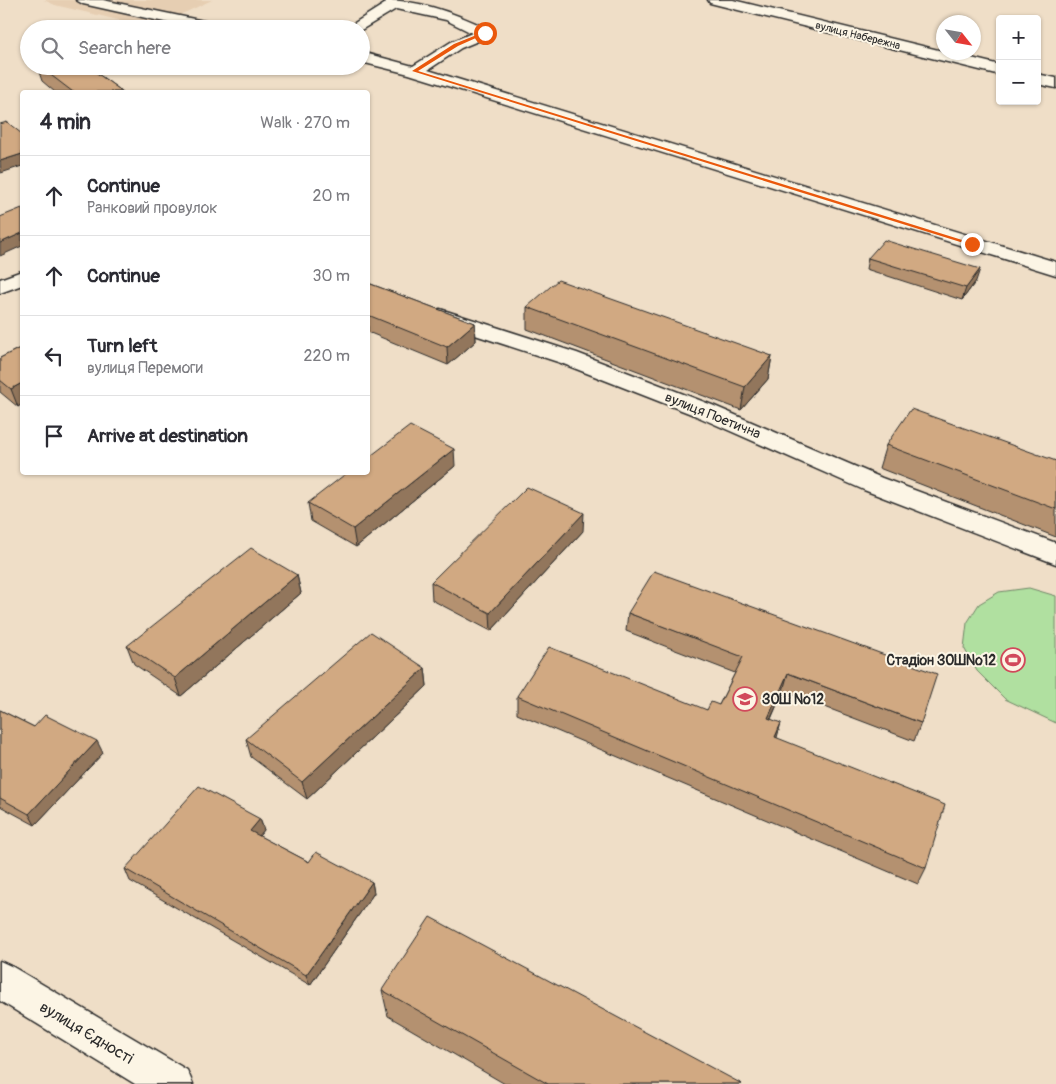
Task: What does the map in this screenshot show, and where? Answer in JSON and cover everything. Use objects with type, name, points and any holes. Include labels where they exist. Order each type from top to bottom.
[{"type":"street","points":[[83,0],[176,20]]},
{"type":"street","name":"вулиця Набережна","points":[[715,0],[996,69]]},
{"type":"street","points":[[365,20],[392,2],[451,17],[485,33],[456,45],[415,71]]},
{"type":"street","points":[[370,59],[415,71],[1056,269]]},
{"type":"street","points":[[1041,80],[1056,83]]},
{"type":"street","points":[[0,287],[20,278]]},
{"type":"street","name":"вулиця Поетична","points":[[420,307],[446,318],[578,362],[703,410],[873,484],[1056,554]]},
{"type":"street","name":"вулиця Єдності","points":[[0,980],[173,1084]]},
{"type":"shaded area","points":[[44,0],[212,0],[169,20],[118,20],[55,5]]},
{"type":"green space","name":"Стадіон ЗОШ№12","points":[[1029,588],[1056,596],[1056,723],[1005,699],[977,671],[964,648],[967,623],[979,604],[999,592]]},
{"type":"building","points":[[51,75],[99,75],[120,90],[70,90]]},
{"type":"building","points":[[7,122],[20,132],[20,155],[0,161],[0,124]]},
{"type":"building","points":[[20,209],[20,234],[0,243],[0,217]]},
{"type":"building","points":[[884,240],[980,269],[966,288],[868,258]]},
{"type":"building","points":[[558,280],[772,356],[745,387],[527,307]]},
{"type":"building","points":[[370,284],[475,323],[447,347],[370,316]]},
{"type":"building","points":[[20,348],[20,384],[11,389],[0,380],[0,358]]},
{"type":"building","points":[[911,409],[1056,461],[1056,509],[886,445]]},
{"type":"building","points":[[410,426],[454,449],[353,529],[308,503],[344,475],[370,475],[370,456]]},
{"type":"building","points":[[527,487],[584,513],[490,613],[431,582]]},
{"type":"building","points":[[251,548],[297,575],[175,678],[127,646]]},
{"type":"building","name":"ЗОШ №12","points":[[654,571],[937,674],[921,723],[788,673],[768,718],[781,723],[775,737],[945,805],[926,868],[517,696],[549,647],[707,710],[711,702],[719,705],[743,657],[628,613]]},
{"type":"building","points":[[371,632],[425,668],[302,782],[246,739]]},
{"type":"building","points":[[0,710],[34,727],[45,715],[97,741],[29,814],[0,798]]},
{"type":"building","points":[[199,786],[260,819],[250,831],[309,862],[316,852],[372,882],[306,975],[125,869]]},
{"type":"building","points":[[430,917],[742,1084],[548,1084],[382,990]]},
{"type":"place","name":"Стадіон ЗОШ№12","points":[[1013,660]]},
{"type":"place","name":"ЗОШ №12","points":[[745,699]]},
{"type":"route","points":[[485,33],[456,45],[415,71],[972,244]]}]
